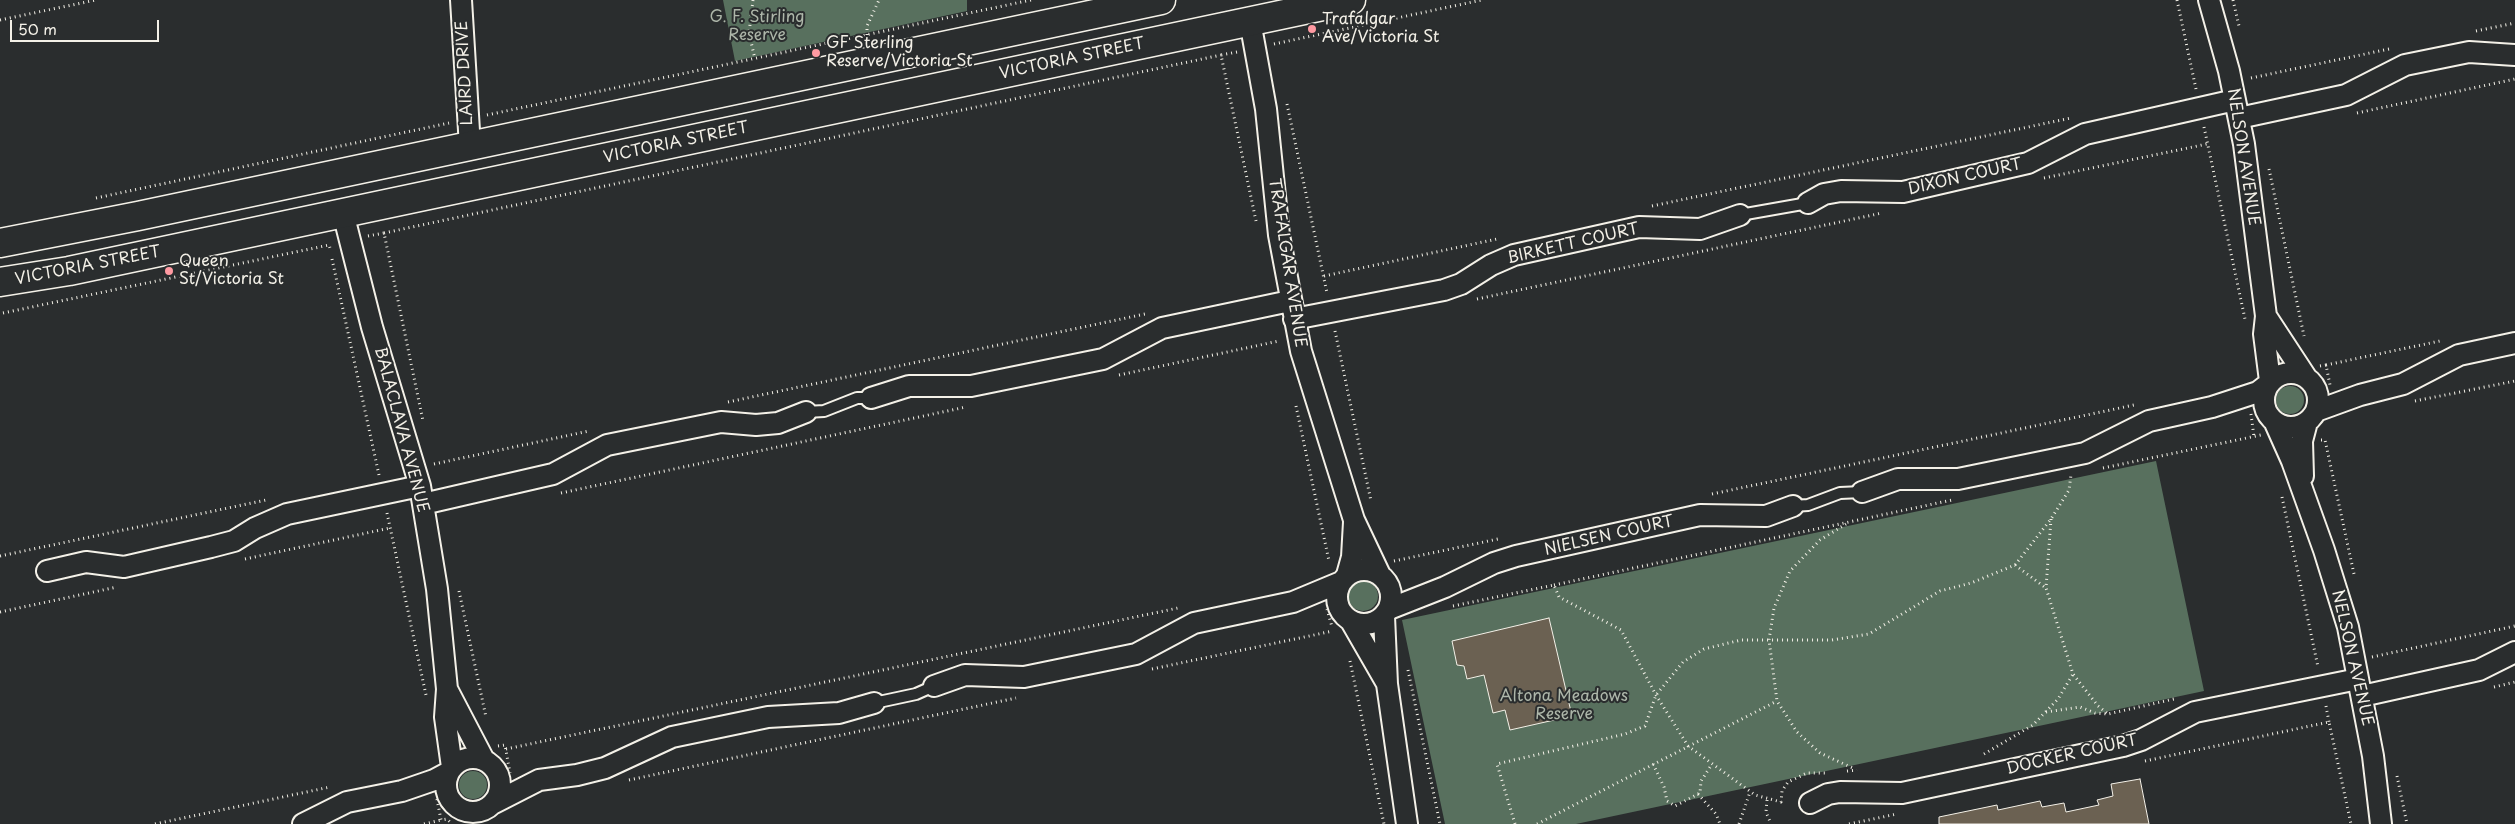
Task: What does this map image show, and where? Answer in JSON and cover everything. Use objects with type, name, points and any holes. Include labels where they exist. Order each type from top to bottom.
[{"type":"street","name":"LAIRD DRIVE","points":[[461,0],[470,147]]},
{"type":"street","points":[[0,243],[470,147],[1161,0]]},
{"type":"street","name":"VICTORIA STREET","points":[[0,282],[69,271],[342,213],[1248,10],[1350,0]]},
{"type":"street","name":"NELSON AVENUE","points":[[2209,0],[2244,111],[2266,316],[2264,334],[2269,383]]},
{"type":"street","name":"TRAFALGAR AVENUE","points":[[1248,10],[1262,87],[1286,308],[1354,520],[1383,578]]},
{"type":"street","name":"DIXON COURT","points":[[1808,203],[1824,194],[1840,191],[1904,192],[2028,163],[2085,134],[2200,109],[2244,111],[2346,96],[2405,65],[2468,52],[2515,55]]},
{"type":"street","name":"BALACLAVA AVENUE","points":[[336,175],[342,213],[372,327],[421,495],[437,589],[447,690],[445,717],[450,770]]},
{"type":"street","name":"BIRKETT COURT","points":[[871,398],[909,386],[971,386],[1103,359],[1162,328],[1286,308],[1444,290],[1461,284],[1492,265],[1523,253],[1639,227],[1700,229],[1740,214]]},
{"type":"street","name":"NELSON AVENUE","points":[[2266,316],[2309,380]]},
{"type":"street","points":[[2212,407],[2241,407],[2271,427],[2291,428],[2360,395],[2403,384],[2459,355],[2515,343]]},
{"type":"street","points":[[1862,492],[1898,479],[1958,479],[2085,453],[2143,422],[2212,407],[2258,392],[2284,373],[2299,374],[2328,391],[2360,395]]},
{"type":"street","points":[[2309,380],[2318,396],[2311,417]]},
{"type":"street","points":[[2269,383],[2263,404],[2271,427]]},
{"type":"street","points":[[47,571],[86,562],[124,567],[211,547],[234,541],[255,528],[287,514],[381,485],[421,495],[553,474],[607,445],[721,422],[756,425],[778,423],[806,412]]},
{"type":"street","name":"NELSON AVENUE","points":[[2305,496],[2302,441],[2311,417]]},
{"type":"street","name":"NELSON AVENUE","points":[[2271,427],[2305,496],[2348,627],[2373,756],[2381,824]]},
{"type":"street","name":"NIELSEN COURT","points":[[1386,613],[1494,563],[1516,556],[1700,515],[1766,516],[1793,506]]},
{"type":"street","name":"TRAFALGAR AVENUE","points":[[1344,579],[1352,557],[1354,520]]},
{"type":"street","points":[[934,686],[965,675],[1024,677],[1144,651],[1194,624],[1293,602],[1363,570],[1383,578],[1391,594],[1386,613],[1387,684],[1406,824]]},
{"type":"street","name":"NIELSEN COURT","points":[[1383,578],[1402,588],[1430,592]]},
{"type":"street","points":[[1343,624],[1336,600],[1344,579]]},
{"type":"street","points":[[1293,602],[1316,604],[1343,624],[1367,649],[1387,684]]},
{"type":"street","points":[[1343,624],[1369,625],[1386,613]]},
{"type":"street","name":"DOCKER COURT","points":[[1810,803],[1828,794],[1840,792],[1902,793],[2123,746],[2141,740],[2195,712],[2479,670],[2515,652]]},
{"type":"street","name":"BALACLAVA AVENUE","points":[[447,690],[486,761]]},
{"type":"street","points":[[303,824],[347,802],[402,791],[434,780],[467,758],[486,761],[510,774],[539,780],[577,775],[605,768],[672,736],[768,717],[839,713],[874,703]]},
{"type":"street","points":[[486,761],[495,769],[500,786],[489,812]]},
{"type":"street","points":[[450,770],[446,786],[457,811]]},
{"type":"street","points":[[402,791],[428,794],[457,811],[472,813],[489,812],[539,780]]},
{"type":"lane","points":[[1740,214],[1808,203]]},
{"type":"lane","points":[[806,412],[824,411],[857,398],[871,398]]},
{"type":"lane","points":[[1793,506],[1808,505],[1840,493],[1862,492]]},
{"type":"lane","points":[[874,703],[916,694],[934,686]]},
{"type":"path","points":[[0,20],[96,0]]},
{"type":"path","points":[[753,0],[749,33],[755,59]]},
{"type":"path","points":[[866,35],[867,26],[879,0]]},
{"type":"path","points":[[87,200],[1031,0]]},
{"type":"path","points":[[1274,44],[1482,0]]},
{"type":"path","points":[[2177,0],[2245,320]]},
{"type":"path","points":[[2233,0],[2241,35]]},
{"type":"path","points":[[2468,33],[2515,23]]},
{"type":"path","points":[[2250,78],[2392,49]]},
{"type":"path","points":[[384,232],[1221,55]]},
{"type":"path","points":[[2244,111],[2250,78],[2248,70]]},
{"type":"path","points":[[2349,114],[2515,79]]},
{"type":"path","points":[[1644,208],[2080,116]]},
{"type":"path","points":[[2043,179],[2208,144]]},
{"type":"path","points":[[2268,162],[2306,344]]},
{"type":"path","points":[[1471,300],[1888,212]]},
{"type":"path","points":[[1324,276],[1498,239]]},
{"type":"path","points":[[0,304],[1,313],[329,245],[427,703]]},
{"type":"path","points":[[1284,350],[1281,340],[1286,308]]},
{"type":"path","points":[[724,402],[1153,312]]},
{"type":"path","points":[[2326,365],[2449,339]]},
{"type":"path","points":[[1116,376],[1281,340]]},
{"type":"path","points":[[2412,402],[2515,380]]},
{"type":"path","points":[[1294,398],[1329,561]]},
{"type":"path","points":[[1706,495],[2135,405]]},
{"type":"path","points":[[560,493],[970,406]]},
{"type":"path","points":[[2100,468],[2262,435],[2271,427]]},
{"type":"path","points":[[432,464],[598,429]]},
{"type":"path","points":[[1514,824],[1498,764],[1616,736],[1645,726],[1656,695],[1683,662],[1704,649],[1741,640],[1832,640],[1869,634],[1940,591],[1971,583],[2015,565],[2051,518],[2069,490],[2072,474],[2062,477]]},
{"type":"path","points":[[370,478],[381,485]]},
{"type":"path","points":[[2281,494],[2318,668]]},
{"type":"path","points":[[0,556],[272,498]]},
{"type":"path","points":[[1451,607],[1955,500]]},
{"type":"path","points":[[2045,712],[2080,707],[2094,713],[2108,714],[2098,706],[2073,674],[2046,588],[2051,518]]},
{"type":"path","points":[[1849,522],[1820,540],[1790,571],[1774,608],[1769,640],[1777,701],[1797,732],[1820,753],[1839,764],[1865,772]]},
{"type":"path","points":[[1394,561],[1502,538]]},
{"type":"path","points":[[2015,565],[2046,588]]},
{"type":"path","points":[[1554,585],[1559,597],[1621,630],[1656,695],[1688,746],[1750,792],[1766,800],[1766,812],[1770,824]]},
{"type":"path","points":[[506,749],[1184,606]]},
{"type":"path","points":[[1148,670],[1343,624]]},
{"type":"path","points":[[2372,657],[2515,626]]},
{"type":"path","points":[[1367,649],[1348,654],[1384,824]]},
{"type":"path","points":[[1406,664],[1440,824]]},
{"type":"path","points":[[1979,757],[2033,725],[2058,699],[2073,674]]},
{"type":"path","points":[[622,782],[1021,697]]},
{"type":"path","points":[[1537,824],[1777,701]]},
{"type":"path","points":[[2137,763],[2329,722],[2351,824]]},
{"type":"path","points":[[1653,764],[1664,787],[1667,801],[1671,805],[1682,804],[1698,794],[1704,772],[1712,764]]},
{"type":"path","points":[[155,824],[336,785]]},
{"type":"path","points":[[1739,824],[1750,792]]},
{"type":"path","points":[[1698,794],[1716,814],[1720,824]]},
{"type":"path","points":[[1849,824],[1907,812]]},
{"type":"path","points":[[424,824],[441,820]]},
{"type":"green space","name":"G. F. Stirling Reserve","points":[[723,0],[967,0],[967,11],[735,61]]},
{"type":"green space","points":[[2290,386],[2300,390],[2304,400],[2300,410],[2290,414],[2280,410],[2276,400],[2280,390]]},
{"type":"green space","name":"Altona Meadows Reserve","points":[[2156,461],[2204,691],[1576,824],[1445,824],[1402,620]]},
{"type":"green space","points":[[1363,581],[1373,586],[1378,596],[1373,606],[1363,611],[1353,606],[1348,596],[1353,586]]},
{"type":"green space","points":[[473,771],[483,775],[487,785],[483,795],[473,799],[463,795],[459,785],[463,775]]},
{"type":"building","points":[[1549,618],[1572,716],[1510,730],[1505,710],[1493,713],[1484,675],[1467,679],[1464,666],[1457,665],[1452,641]]},
{"type":"building","points":[[2140,779],[2149,824],[1939,824],[1939,817],[1997,805],[1998,810],[2040,801],[2042,807],[2064,803],[2066,812],[2099,805],[2097,800],[2113,796],[2111,784]]},
{"type":"place","name":"Trafalgar Ave/Victoria St","points":[[1312,29]]},
{"type":"place","name":"GF Sterling Reserve/Victoria St","points":[[816,53]]},
{"type":"place","name":"Queen St/Victoria St","points":[[169,271]]}]
